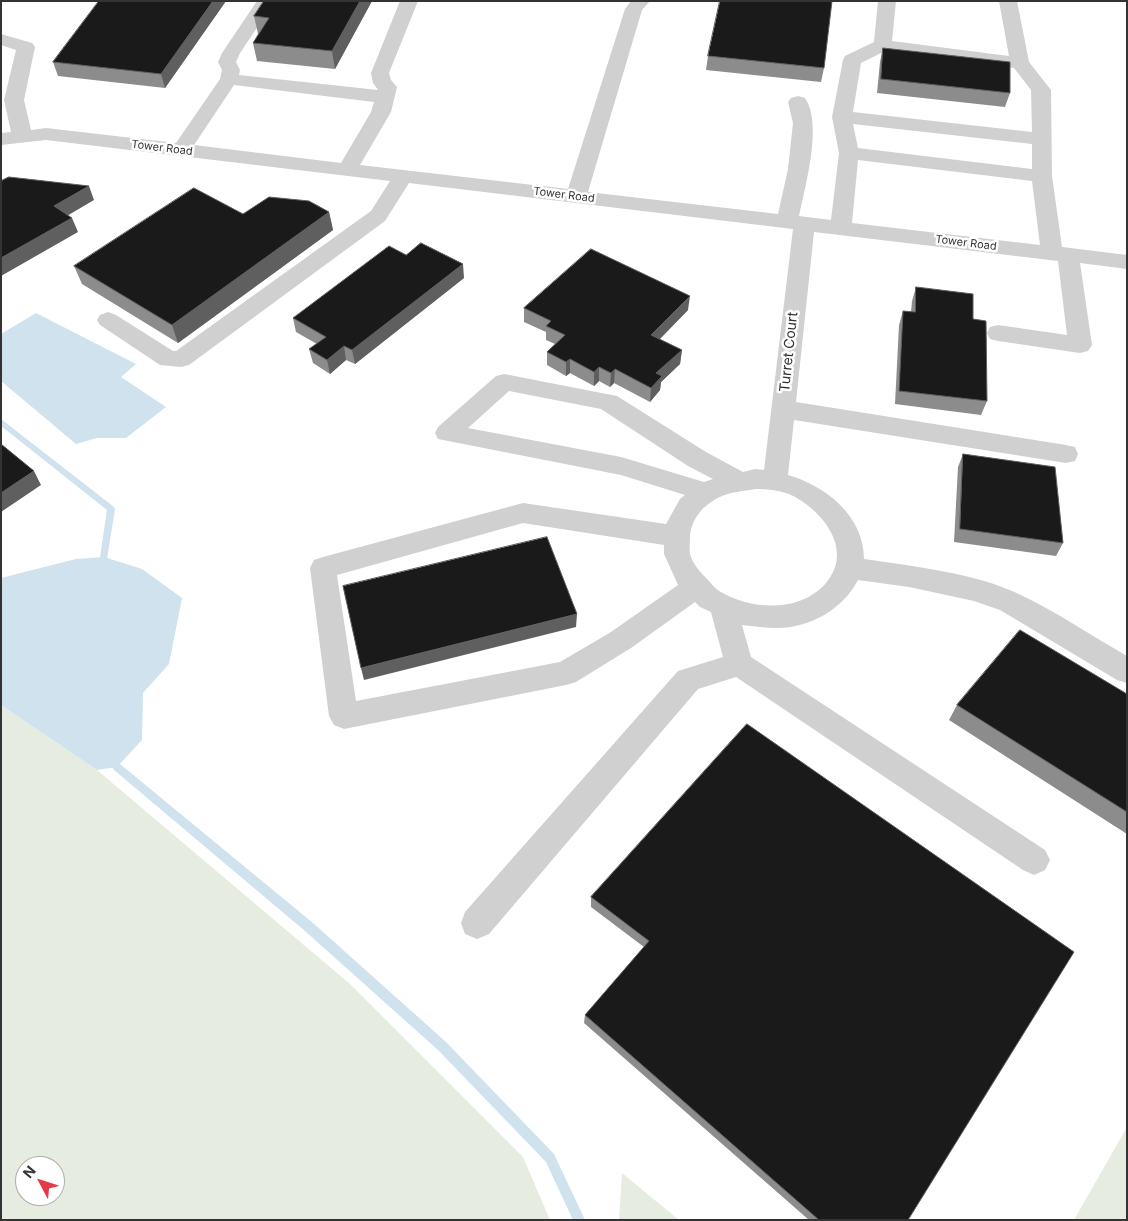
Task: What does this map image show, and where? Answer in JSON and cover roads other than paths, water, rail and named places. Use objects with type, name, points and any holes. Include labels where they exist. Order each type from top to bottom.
[{"type":"street","points":[[181,150],[229,79],[232,70],[227,62],[231,52],[266,1]]},
{"type":"street","points":[[347,169],[381,112],[388,87],[382,83],[380,74],[409,1]]},
{"type":"street","points":[[576,196],[634,9],[642,1]]},
{"type":"street","points":[[883,45],[887,1]]},
{"type":"street","points":[[998,333],[1080,345],[1042,176],[1041,90],[1020,63],[1008,1]]},
{"type":"street","points":[[1,40],[26,47],[14,100],[22,136]]},
{"type":"street","points":[[841,228],[849,153],[842,117],[852,60],[883,45],[1020,63]]},
{"type":"street","points":[[229,79],[385,97]]},
{"type":"street","name":"Turret Court","points":[[775,480],[783,409],[798,170],[803,123],[798,102]]},
{"type":"street","points":[[842,117],[1043,139]]},
{"type":"street","name":"Tower Road","points":[[1,139],[46,134],[1127,262]]},
{"type":"street","points":[[849,153],[1042,176]]},
{"type":"street","points":[[108,320],[168,359],[181,359],[378,216],[403,176]]},
{"type":"street","points":[[705,492],[621,466],[447,433],[504,382],[608,402],[697,459],[736,480]]},
{"type":"street","points":[[783,409],[1066,454]]},
{"type":"street","points":[[736,480],[775,480],[801,489],[824,503],[841,522],[850,545],[850,568],[840,587],[830,597],[802,613],[776,617],[749,615],[723,607],[695,587],[683,572],[676,554],[674,536],[680,519],[690,504],[705,492],[736,480]]},
{"type":"street","points":[[674,536],[523,513],[323,568],[344,716],[566,673],[621,640],[695,587]]},
{"type":"street","points":[[850,568],[909,576],[956,586],[1010,602],[1127,671]]},
{"type":"street","points":[[723,607],[739,664],[1034,860]]},
{"type":"street","points":[[477,922],[688,680],[739,664]]},
{"type":"water","points":[[36,313],[136,364],[121,377],[166,407],[126,438],[97,438],[76,444],[1,381],[1,334]]},
{"type":"water","points":[[104,557],[142,569],[182,598],[169,664],[143,693],[142,740],[117,767],[97,770],[1,705],[1,578],[76,559]]},
{"type":"waterway","points":[[1,422],[111,509],[104,557]]},
{"type":"waterway","points":[[117,767],[309,927],[442,1046],[550,1158],[579,1220]]}]
